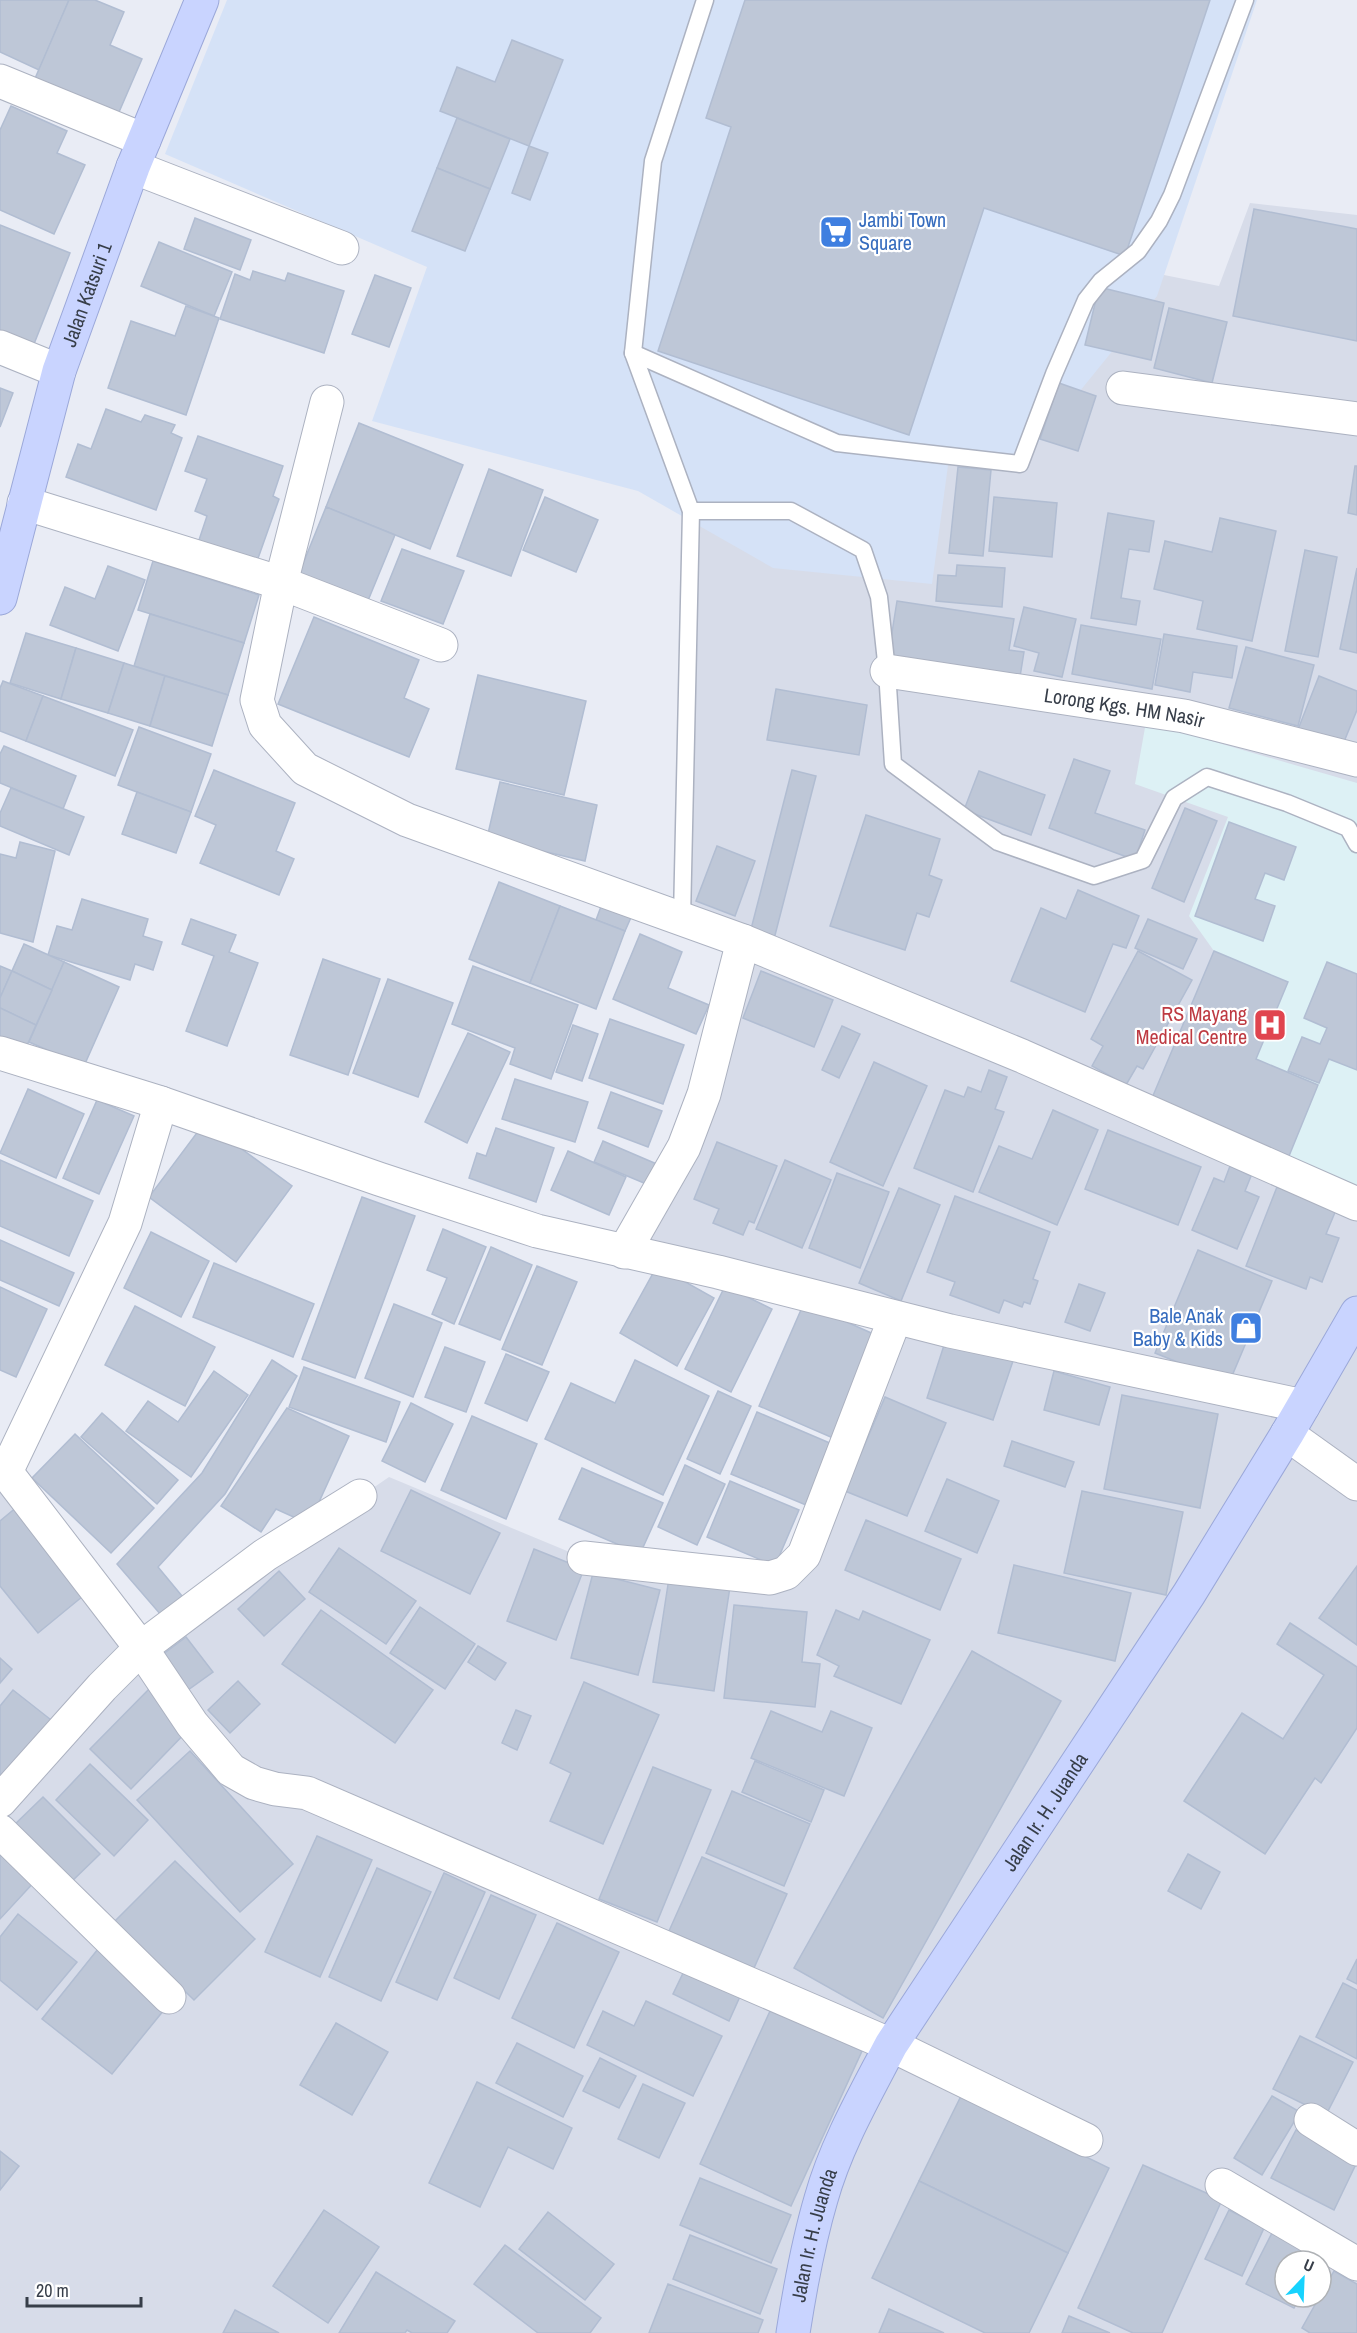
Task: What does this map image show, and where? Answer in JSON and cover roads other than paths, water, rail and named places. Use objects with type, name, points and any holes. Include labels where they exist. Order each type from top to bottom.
[{"type":"main road","name":"Jalan Katsuri 1","points":[[0,598],[59,371],[139,153],[202,0]]},
{"type":"main road","name":"Jalan Ir. H. Juanda","points":[[793,2333],[801,2280],[821,2198],[851,2121],[891,2045],[1189,1594],[1304,1406],[1357,1313]]},
{"type":"street","points":[[0,81],[139,153],[342,248]]},
{"type":"street","points":[[0,346],[59,371]]},
{"type":"street","points":[[1123,388],[1357,419]]},
{"type":"street","points":[[327,402],[281,583],[257,700],[265,725],[305,769],[407,820],[743,941],[1022,1056],[1357,1204]]},
{"type":"street","points":[[24,503],[281,583],[441,645]]},
{"type":"street","name":"Lorong Kgs. HM Nasir","points":[[887,671],[1184,716],[1357,760]]},
{"type":"street","points":[[624,1252],[684,1147],[704,1094],[743,941]]},
{"type":"street","points":[[0,1053],[161,1103],[537,1231],[718,1272],[895,1318],[1304,1406]]},
{"type":"street","points":[[161,1103],[125,1223],[3,1471],[141,1648],[192,1724],[231,1770],[254,1783],[275,1789],[307,1793],[891,2045],[1086,2140]]},
{"type":"street","points":[[584,1558],[771,1578],[786,1573],[804,1555],[895,1318]]},
{"type":"street","points":[[1287,1434],[1357,1484]]},
{"type":"street","points":[[0,1802],[102,1687],[141,1648],[265,1555],[360,1496]]},
{"type":"street","points":[[0,1831],[169,1997]]},
{"type":"street","points":[[1311,2120],[1357,2149]]},
{"type":"street","points":[[1222,2185],[1357,2264]]},
{"type":"lane","points":[[682,918],[691,511],[633,353],[653,161],[705,0]]},
{"type":"lane","points":[[633,353],[837,443],[1020,464],[1054,374],[1086,300],[1101,281],[1137,251],[1159,221],[1172,195],[1245,0]]},
{"type":"lane","points":[[691,511],[791,511],[863,550],[879,597],[893,764],[998,842],[1094,876],[1143,860],[1174,798],[1207,777],[1287,803],[1348,828],[1357,843]]},
{"type":"place","name":"Jambi Town Square","points":[[836,232]]},
{"type":"place","name":"RS Mayang Medical Centre","points":[[1270,1025]]},
{"type":"place","name":"Bale Anak Baby & Kids","points":[[1246,1328]]}]
